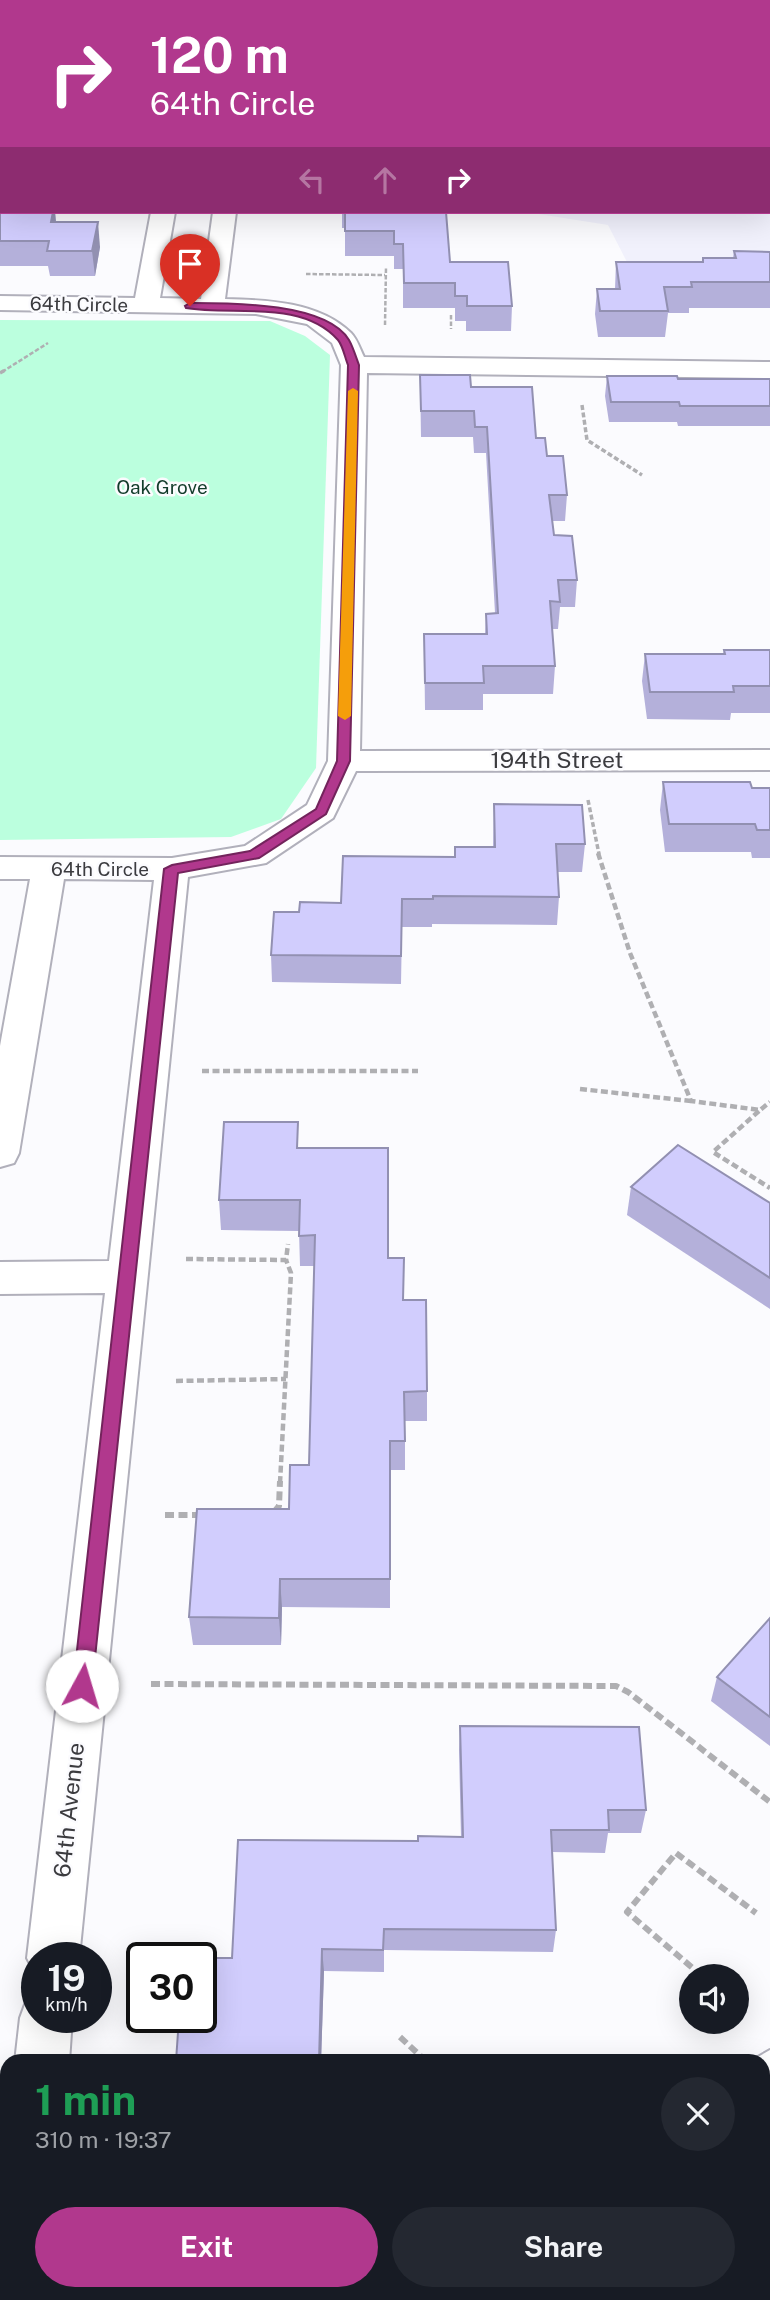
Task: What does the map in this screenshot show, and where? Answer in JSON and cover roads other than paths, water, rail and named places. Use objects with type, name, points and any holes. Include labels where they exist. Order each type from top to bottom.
[{"type":"street","points":[[146,304],[163,214]]},
{"type":"street","points":[[212,307],[225,214]]},
{"type":"street","name":"64th Circle","points":[[0,303],[256,307],[315,318],[344,339],[354,365],[344,761],[321,811],[254,855],[172,869],[0,868]]},
{"type":"street","points":[[354,365],[770,370]]},
{"type":"street","name":"194th Street","points":[[344,761],[770,760]]},
{"type":"street","points":[[0,1153],[49,868]]},
{"type":"street","name":"64th Avenue","points":[[55,1942],[172,869]]},
{"type":"street","points":[[0,1278],[127,1277]]},
{"type":"street","points":[[43,2054],[45,2033]]},
{"type":"park label","name":"Oak Grove","points":[[162,487]]}]
